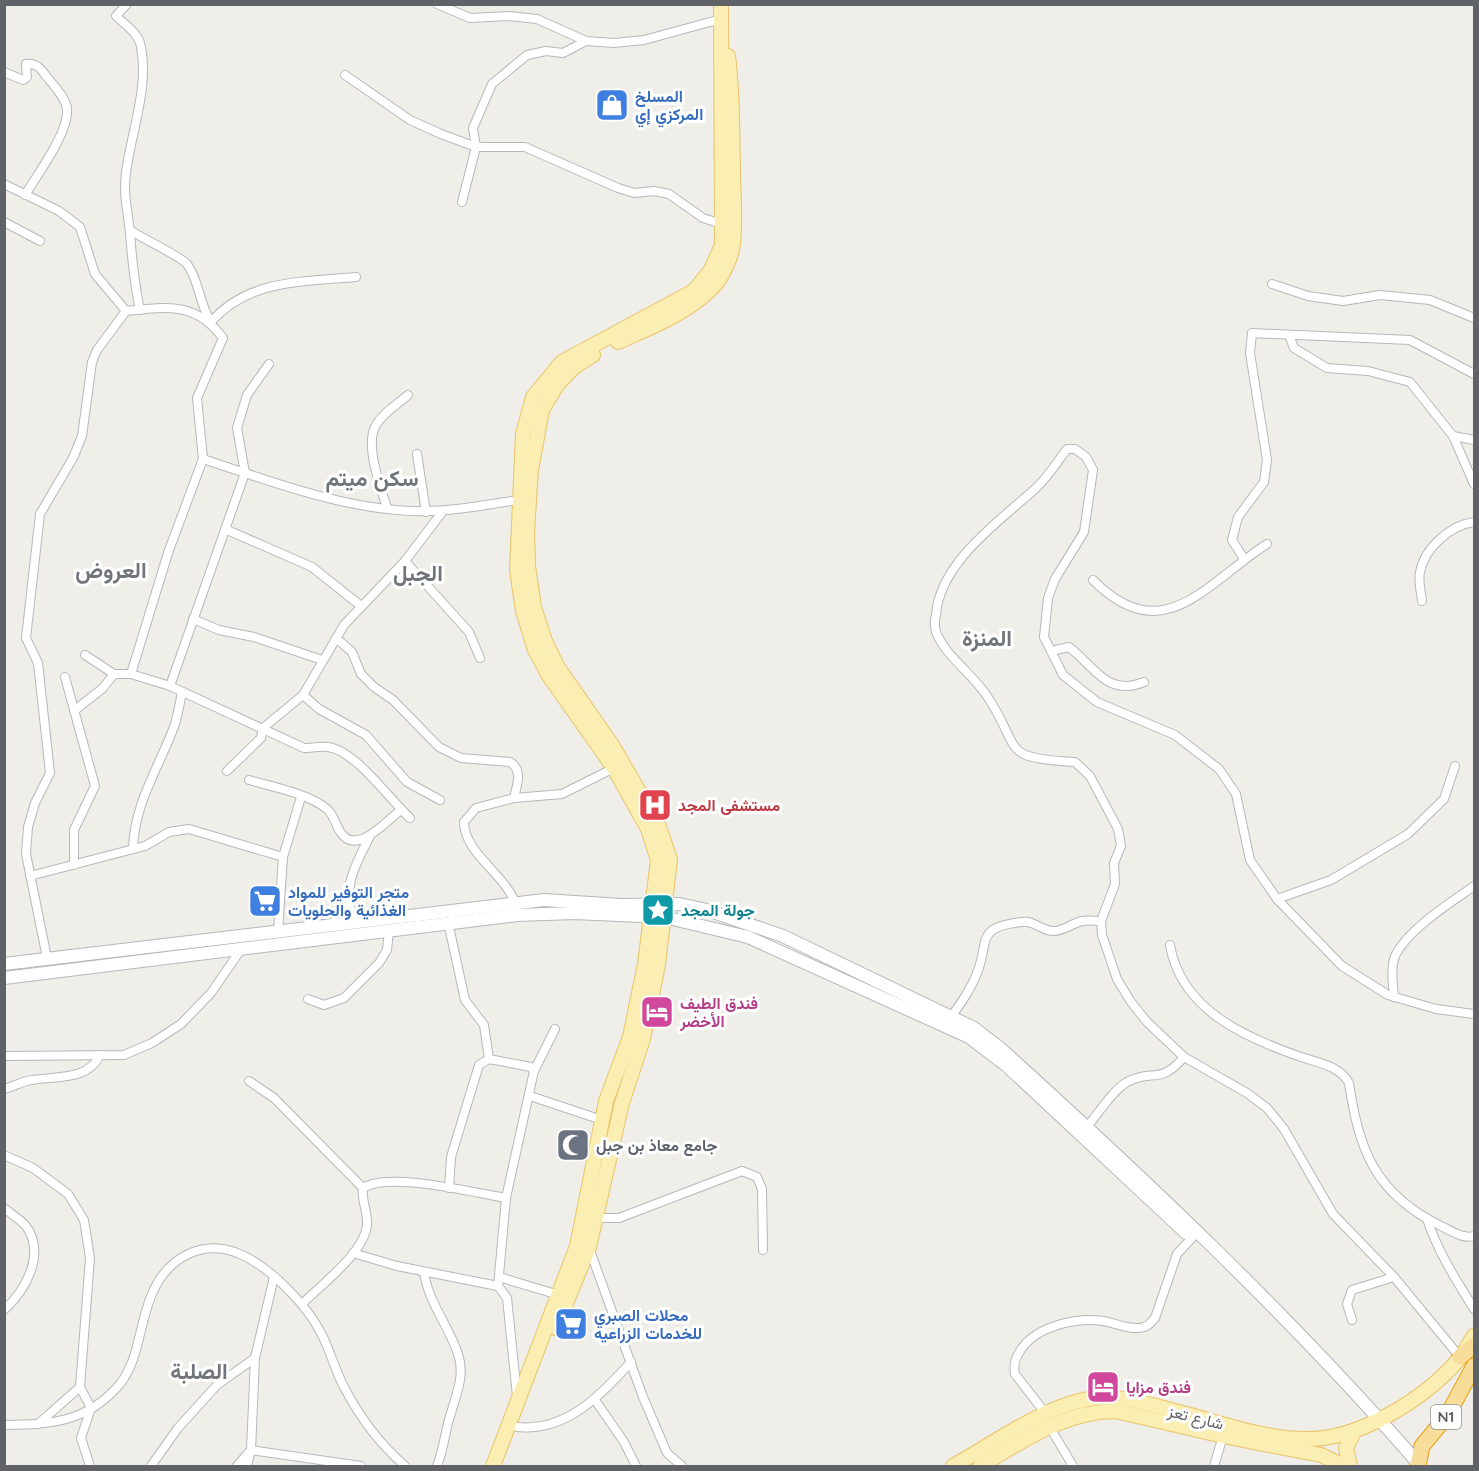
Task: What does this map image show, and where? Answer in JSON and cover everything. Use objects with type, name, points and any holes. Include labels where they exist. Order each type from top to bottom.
[{"type":"highway","points":[[1460,1358],[1474,1345]]},
{"type":"highway","name":"N1","points":[[1416,1465],[1422,1446],[1447,1416],[1474,1366]]},
{"type":"main road","points":[[501,1467],[589,1247],[589,1218],[602,1120],[606,1101],[630,1037],[670,859],[658,824],[612,745],[557,666],[538,618],[528,566],[526,532],[531,470],[542,410],[557,385],[574,367],[600,350],[669,319],[714,286],[727,264],[733,244],[721,12]]},
{"type":"main road","points":[[493,1467],[589,1218],[643,1039],[659,911],[658,860],[655,845],[614,768],[549,676],[535,650],[523,611],[517,570],[523,434],[533,397],[562,362],[694,291],[711,270],[722,246],[727,157]]},
{"type":"main road","points":[[4,978],[233,945],[278,931],[533,900],[659,911]]},
{"type":"main road","points":[[533,900],[534,914]]},
{"type":"main road","points":[[4,964],[47,958],[233,945],[534,914],[707,910],[783,936],[969,1037],[1007,1066],[1192,1238],[1376,1420]]},
{"type":"main road","points":[[865,982],[974,1028],[1000,1048],[1196,1231],[1416,1465]]},
{"type":"main road","name":"شارع تعز","points":[[980,1467],[1072,1402],[1098,1398],[1152,1406],[1287,1438],[1319,1439],[1354,1432],[1426,1390],[1460,1358],[1474,1336]]},
{"type":"main road","name":"شارع تعز","points":[[953,1467],[1047,1420],[1116,1411],[1223,1436],[1321,1455],[1344,1467]]},
{"type":"main road","points":[[1304,1452],[1330,1446],[1354,1432]]},
{"type":"main road","points":[[1350,1467],[1346,1448],[1354,1432]]},
{"type":"street","points":[[127,4],[116,16],[136,34],[141,45],[143,62],[142,87],[126,175],[124,206],[130,230],[131,270],[140,310]]},
{"type":"street","points":[[437,4],[470,18],[509,16],[537,19],[586,41],[614,43],[644,40],[721,12]]},
{"type":"street","points":[[462,202],[476,147],[473,128],[488,93],[498,78],[527,55],[546,51],[563,53],[586,41]]},
{"type":"street","points":[[4,72],[23,80],[27,77],[26,64],[33,63],[41,68],[67,108],[62,134],[25,195]]},
{"type":"street","points":[[345,75],[411,120],[476,147],[525,147],[618,188],[634,193],[654,191],[669,194],[703,218],[722,224]]},
{"type":"street","points":[[4,184],[58,211],[80,227],[95,274],[126,311]]},
{"type":"street","points":[[4,222],[40,241]]},
{"type":"street","points":[[130,230],[186,262],[196,281],[202,308],[223,338],[197,398],[203,459],[168,553],[131,674]]},
{"type":"street","points":[[211,322],[222,309],[247,293],[276,284],[357,277]]},
{"type":"street","points":[[1272,284],[1308,296],[1343,301],[1380,295],[1430,300],[1474,318]]},
{"type":"street","points":[[126,311],[186,308],[211,322]]},
{"type":"street","points":[[47,958],[26,854],[28,827],[35,803],[50,773],[38,663],[26,638],[40,514],[73,458],[82,436],[92,362],[126,311]]},
{"type":"street","points":[[1244,559],[1232,540],[1238,517],[1264,482],[1266,460],[1250,353],[1252,333],[1410,340],[1474,374]]},
{"type":"street","points":[[1288,335],[1294,348],[1327,368],[1368,370],[1410,382],[1453,436],[1474,484]]},
{"type":"street","points":[[170,686],[245,474],[237,428],[247,395],[269,364]]},
{"type":"street","points":[[387,508],[372,459],[373,431],[381,418],[408,395]]},
{"type":"street","points":[[1453,436],[1474,440]]},
{"type":"street","points":[[1460,1358],[1394,1277],[1333,1214],[1284,1129],[1267,1108],[1247,1093],[1185,1057],[1147,1022],[1117,979],[1102,935],[1101,921],[1115,884],[1114,863],[1121,846],[1118,830],[1104,801],[1090,777],[1075,762],[1038,760],[1022,756],[1012,745],[995,708],[980,686],[943,645],[935,629],[938,596],[965,553],[1038,486],[1067,449],[1075,449],[1086,457],[1093,470],[1084,532],[1055,579],[1048,598],[1044,637],[1063,675],[1097,702],[1175,735],[1219,769],[1236,795],[1250,860],[1277,899],[1342,966],[1394,997],[1436,1009],[1474,1014]]},
{"type":"street","points":[[417,454],[426,512]]},
{"type":"street","points":[[203,459],[277,484],[387,508],[426,512],[443,511],[519,500]]},
{"type":"street","points":[[227,771],[261,738],[263,728],[303,695],[336,638],[361,606],[405,561],[443,511]]},
{"type":"street","points":[[1422,601],[1419,574],[1425,557],[1459,524],[1474,522]]},
{"type":"street","points":[[225,530],[312,567],[361,606]]},
{"type":"street","points":[[1093,580],[1107,595],[1134,609],[1164,612],[1199,596],[1244,559],[1267,544]]},
{"type":"street","points":[[405,561],[470,632],[480,658]]},
{"type":"street","points":[[193,619],[219,630],[254,637],[322,660]]},
{"type":"street","points":[[336,638],[352,652],[361,675],[393,700],[440,747],[461,758],[510,762],[515,765],[519,775],[514,798]]},
{"type":"street","points":[[1051,651],[1070,647],[1088,666],[1113,685],[1128,688],[1144,682]]},
{"type":"street","points":[[85,655],[114,674],[131,674],[170,686],[304,748],[328,747],[345,752],[357,761],[410,818]]},
{"type":"street","points":[[75,710],[103,688],[114,674]]},
{"type":"street","points":[[65,677],[95,786],[74,830],[74,865]]},
{"type":"street","points":[[134,849],[137,817],[150,780],[175,723],[182,692]]},
{"type":"street","points":[[303,695],[319,709],[366,735],[403,778],[440,800]]},
{"type":"street","points":[[1277,899],[1331,880],[1408,834],[1444,799],[1455,766]]},
{"type":"street","points":[[515,902],[510,889],[464,835],[464,822],[476,808],[514,798],[562,794],[614,768]]},
{"type":"street","points":[[249,780],[301,796],[328,810],[346,839],[362,841],[401,810]]},
{"type":"street","points":[[278,931],[282,856],[301,796]]},
{"type":"street","points":[[30,876],[145,846],[169,832],[189,829],[282,856]]},
{"type":"street","points":[[356,922],[349,910],[347,895],[356,864],[372,832]]},
{"type":"street","points":[[1394,997],[1395,956],[1446,906],[1474,886]]},
{"type":"street","points":[[951,1017],[970,989],[978,971],[984,938],[993,929],[1030,922],[1050,931],[1058,931],[1082,921],[1101,921]]},
{"type":"street","points":[[448,922],[465,1000],[484,1025],[489,1059]]},
{"type":"street","points":[[308,999],[324,1005],[344,998],[379,963],[387,950],[389,930]]},
{"type":"street","points":[[4,1056],[124,1055],[152,1043],[181,1023],[211,993],[233,945]]},
{"type":"street","points":[[1170,945],[1180,975],[1192,993],[1217,1018],[1251,1039],[1331,1067],[1345,1075],[1349,1083],[1361,1144],[1371,1165],[1387,1186],[1411,1209],[1427,1219],[1466,1238],[1474,1236]]},
{"type":"street","points":[[518,1402],[507,1298],[498,1281],[506,1198],[534,1071],[555,1029]]},
{"type":"street","points":[[4,1089],[27,1081],[70,1077],[87,1070],[100,1056]]},
{"type":"street","points":[[1087,1127],[1125,1083],[1139,1077],[1156,1077],[1172,1071],[1185,1057]]},
{"type":"street","points":[[449,1188],[451,1157],[479,1065],[489,1059],[531,1067],[534,1071]]},
{"type":"street","points":[[249,1082],[274,1098],[363,1188],[366,1225],[364,1237],[353,1253],[302,1304]]},
{"type":"street","points":[[530,1096],[602,1120]]},
{"type":"street","points":[[4,1155],[33,1168],[68,1194],[84,1220],[90,1258],[80,1388],[92,1408]]},
{"type":"street","points":[[589,1218],[619,1218],[742,1171],[757,1177],[762,1189],[763,1250]]},
{"type":"street","points":[[363,1188],[368,1184],[403,1181],[506,1198]]},
{"type":"street","points":[[4,1208],[25,1226],[32,1238],[35,1255],[20,1293],[4,1310]]},
{"type":"street","points":[[1427,1219],[1448,1267],[1474,1310]]},
{"type":"street","points":[[1070,1466],[1047,1420],[1015,1374],[1016,1357],[1027,1342],[1043,1331],[1075,1320],[1100,1321],[1144,1328],[1150,1324],[1155,1318],[1177,1254],[1192,1238]]},
{"type":"street","points":[[589,1247],[667,1453],[677,1466]]},
{"type":"street","points":[[4,1425],[69,1420],[92,1408],[119,1384],[131,1367],[152,1294],[178,1258],[195,1250],[215,1248],[241,1254],[274,1277],[302,1304],[320,1332],[343,1386],[357,1409],[392,1455],[405,1467]]},
{"type":"street","points":[[353,1253],[424,1272],[498,1281],[559,1295]]},
{"type":"street","points":[[424,1272],[426,1286],[458,1355],[460,1374],[459,1395],[450,1413],[444,1447],[437,1467]]},
{"type":"street","points":[[247,1467],[251,1450],[255,1358],[274,1277]]},
{"type":"street","points":[[1352,1320],[1347,1304],[1352,1290],[1394,1277]]},
{"type":"street","points":[[151,1467],[178,1428],[217,1385],[255,1358]]},
{"type":"street","points":[[517,1427],[546,1427],[595,1400],[631,1362]]},
{"type":"street","points":[[38,1424],[80,1388]]},
{"type":"street","points":[[595,1400],[624,1442],[636,1467]]},
{"type":"street","points":[[88,1466],[81,1438],[92,1408]]},
{"type":"street","points":[[1214,1467],[1223,1436]]},
{"type":"street","points":[[251,1450],[360,1466]]},
{"type":"street","points":[[237,1467],[251,1450]]},
{"type":"place","name":"المسلخ المركزي إي","points":[[612,105]]},
{"type":"place","name":"مستشفى المجد","points":[[655,805]]},
{"type":"place","name":"متجر التوفير للمواد الغذائية والحلويات","points":[[265,901]]},
{"type":"place","name":"جولة المجد","points":[[658,910]]},
{"type":"place","name":"فندق الطيف الأخضر","points":[[657,1012]]},
{"type":"place","name":"جامع معاذ بن جبل","points":[[573,1145]]},
{"type":"place","name":"محلات الصبري للخدمات الزراعيه","points":[[571,1324]]},
{"type":"place","name":"فندق مزايا","points":[[1103,1387]]},
{"type":"district","name":"سكن ميتم","points":[[372,478]]},
{"type":"district","name":"العروض","points":[[111,570]]},
{"type":"district","name":"الجبل","points":[[418,573]]},
{"type":"district","name":"المنزة","points":[[987,638]]},
{"type":"district","name":"الصلبة","points":[[199,1371]]}]
